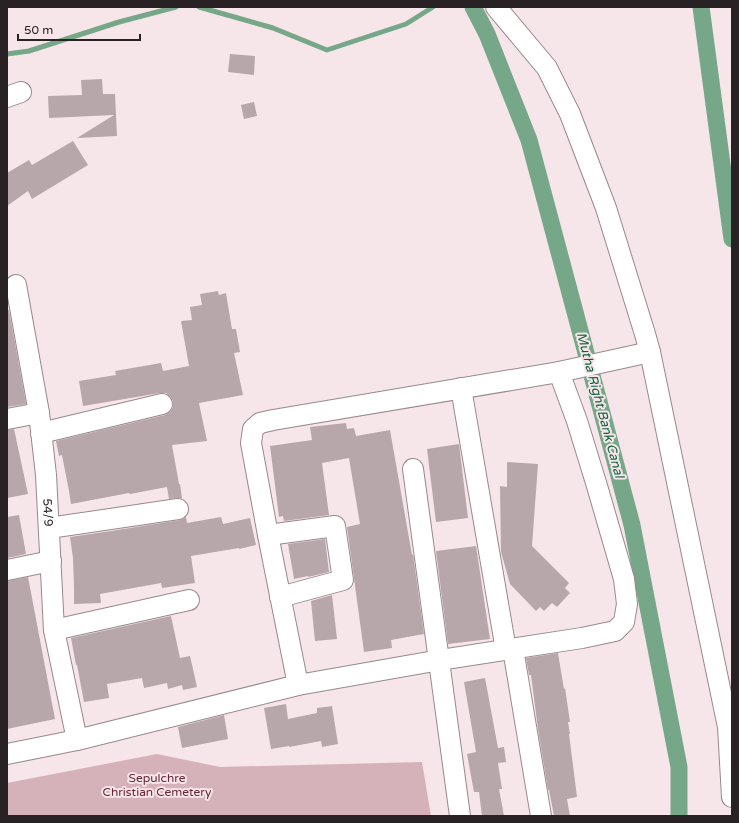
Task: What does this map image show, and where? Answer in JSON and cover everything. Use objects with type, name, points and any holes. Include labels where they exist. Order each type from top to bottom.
[{"type":"street","points":[[496,7],[547,68],[570,114],[606,208],[650,352],[728,727],[732,797]]},
{"type":"street","name":"54/9","points":[[16,285],[39,413],[46,475],[50,528],[54,630],[77,740]]},
{"type":"street","points":[[298,686],[251,443],[253,429],[260,423],[273,420],[566,370],[650,352]]},
{"type":"street","points":[[7,754],[77,740],[298,686],[440,660],[582,638],[615,631],[624,622],[627,604],[624,579],[598,486],[577,421],[566,370]]},
{"type":"street","points":[[461,388],[541,816]]},
{"type":"street","points":[[41,433],[162,404]]},
{"type":"street","points":[[7,419],[39,413]]},
{"type":"street","points":[[413,469],[460,816]]},
{"type":"street","points":[[50,528],[178,509]]},
{"type":"street","points":[[268,535],[335,526],[344,580],[280,597]]},
{"type":"street","points":[[7,570],[51,561]]},
{"type":"street","points":[[54,630],[189,600]]},
{"type":"green space","name":"Sepulchre Christian Cemetery","points":[[157,754],[220,767],[422,762],[431,816],[7,816],[7,783]]},
{"type":"building","points":[[230,54],[255,56],[254,75],[228,72]]},
{"type":"building","points":[[102,79],[103,94],[115,94],[117,136],[77,138],[114,115],[49,118],[48,96],[82,95],[81,80]]},
{"type":"building","points":[[254,102],[257,116],[244,119],[241,105]]},
{"type":"building","points":[[73,141],[88,165],[32,199],[28,191],[7,206],[7,173],[29,160],[32,165]]},
{"type":"building","points":[[218,291],[219,295],[226,293],[232,329],[236,329],[240,352],[234,353],[243,395],[199,403],[207,441],[172,445],[182,498],[169,499],[167,487],[71,504],[62,455],[59,456],[56,441],[165,415],[170,412],[173,407],[173,401],[166,393],[83,406],[79,381],[116,375],[115,371],[161,363],[163,371],[189,366],[181,321],[192,320],[190,307],[202,305],[200,294]]},
{"type":"building","points":[[7,310],[9,310],[26,404],[7,407]]},
{"type":"building","points":[[346,423],[347,429],[354,428],[356,436],[390,430],[412,555],[413,554],[424,634],[391,640],[392,648],[364,652],[347,527],[360,524],[349,458],[322,463],[329,515],[284,521],[283,516],[279,517],[270,446],[312,440],[310,427]]},
{"type":"building","points":[[14,429],[28,494],[7,498],[7,430]]},
{"type":"building","points":[[459,444],[468,518],[436,522],[427,449]]},
{"type":"building","points":[[507,462],[538,464],[532,546],[569,583],[565,588],[570,593],[557,607],[552,603],[544,611],[540,607],[536,611],[510,584],[501,552],[500,486],[507,487]]},
{"type":"building","points":[[19,515],[26,554],[7,558],[7,517]]},
{"type":"building","points":[[186,517],[187,523],[221,517],[223,524],[250,518],[256,545],[191,556],[195,583],[162,588],[161,583],[100,594],[101,603],[74,604],[73,558],[70,537],[180,520]]},
{"type":"building","points":[[325,539],[329,572],[294,579],[288,544]]},
{"type":"building","points":[[476,546],[490,639],[448,644],[436,551]]},
{"type":"building","points":[[28,577],[55,719],[7,729],[7,581]]},
{"type":"building","points":[[332,595],[337,639],[315,641],[311,601]]},
{"type":"building","points":[[171,616],[180,658],[190,656],[197,687],[183,690],[182,685],[168,689],[167,683],[144,688],[142,678],[107,684],[109,698],[84,702],[71,638]]},
{"type":"building","points":[[558,653],[570,722],[568,722],[569,734],[577,797],[567,799],[570,816],[554,816],[538,729],[531,675],[529,675],[526,658]]},
{"type":"building","points":[[485,678],[498,748],[504,747],[506,762],[498,763],[502,789],[499,789],[504,816],[482,816],[479,792],[474,792],[467,754],[476,752],[464,682]]},
{"type":"building","points":[[286,704],[288,719],[317,713],[317,708],[332,706],[338,744],[322,747],[321,741],[271,749],[264,708]]},
{"type":"building","points":[[224,715],[228,739],[182,748],[178,727]]},
{"type":"waterway","points":[[7,54],[29,51],[119,22],[176,7]]},
{"type":"waterway","points":[[199,7],[273,28],[327,50],[406,24],[433,7]]},
{"type":"waterway","name":"Mutha Right Bank Canal","points":[[473,7],[487,34],[529,140],[632,525],[679,767],[679,816]]},
{"type":"waterway","points":[[701,7],[732,239]]}]
